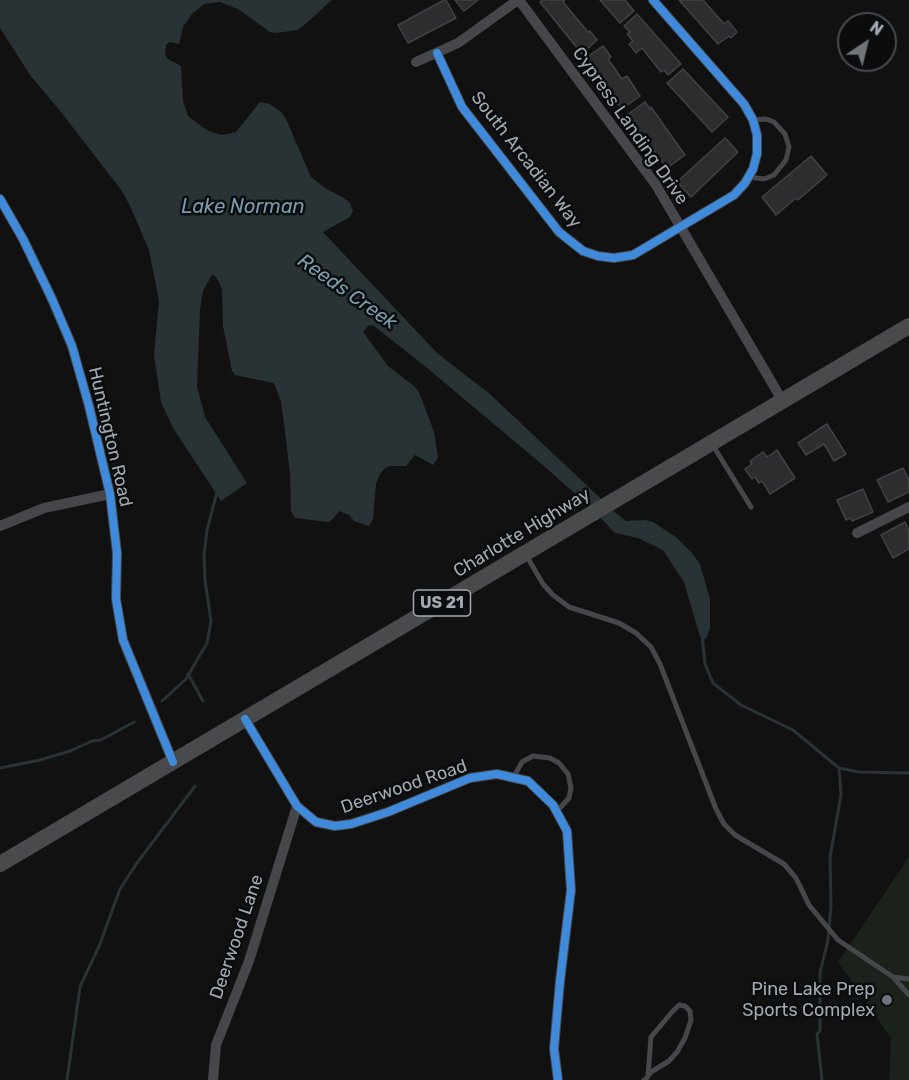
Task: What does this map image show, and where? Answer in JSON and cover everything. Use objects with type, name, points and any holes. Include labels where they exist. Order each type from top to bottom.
[{"type":"main road","name":"Charlotte Highway","points":[[0,864],[909,326]]},
{"type":"street","points":[[416,62],[458,43],[519,0]]},
{"type":"street","name":"Cypress Landing Drive","points":[[519,0],[656,185],[782,400]]},
{"type":"street","points":[[654,0],[744,104],[753,120],[758,135],[757,154],[748,177]]},
{"type":"street","name":"South Arcadian Way","points":[[437,53],[462,107],[560,232],[584,251],[614,258],[633,255],[734,195],[748,177]]},
{"type":"street","name":"Huntington Road","points":[[0,199],[23,238],[72,346],[110,494],[117,553],[116,599],[123,640],[173,762]]},
{"type":"street","points":[[0,526],[44,508],[110,494]]},
{"type":"street","points":[[857,533],[909,507]]},
{"type":"street","name":"Deerwood Road","points":[[245,719],[297,806],[316,822],[335,826],[351,824],[388,812],[470,778],[497,774],[528,781],[553,805],[567,831],[571,890],[554,1049],[558,1080]]},
{"type":"street","name":"Deerwood Lane","points":[[213,1080],[216,1045],[249,961],[297,806]]},
{"type":"lane","points":[[748,177],[764,179],[774,175],[782,166],[788,153],[788,142],[778,125],[766,119],[753,120]]},
{"type":"lane","points":[[711,442],[751,507]]},
{"type":"lane","points":[[525,554],[553,596],[569,607],[619,623],[636,633],[651,647],[660,664],[716,809],[724,824],[735,835],[784,864],[796,878],[809,905],[838,940],[893,977],[909,995]]},
{"type":"lane","points":[[513,778],[522,762],[533,756],[550,758],[559,763],[568,774],[571,788],[569,798],[557,811]]},
{"type":"lane","points":[[893,977],[909,979]]},
{"type":"lane","points":[[679,1005],[685,1006],[690,1011],[692,1020],[685,1038],[673,1057],[646,1078],[651,1037],[679,1005]]},
{"type":"shaded area","name":"Pine Lake Prep Sports Complex","points":[[909,857],[909,1080],[889,1080],[891,1038],[838,962]]},
{"type":"water","name":"Lake Norman","points":[[0,0],[332,0],[297,30],[277,33],[270,32],[238,9],[220,2],[204,4],[192,14],[183,27],[179,44],[170,42],[166,45],[165,55],[181,66],[183,101],[188,116],[208,131],[222,135],[236,132],[260,102],[270,104],[281,112],[311,177],[344,198],[350,203],[353,211],[350,217],[323,232],[437,353],[490,394],[616,513],[626,521],[653,522],[676,537],[692,553],[700,564],[710,599],[710,629],[706,638],[700,637],[684,582],[663,550],[638,538],[615,533],[545,467],[374,326],[369,325],[363,332],[388,366],[419,392],[434,432],[438,458],[433,465],[415,455],[406,466],[385,468],[376,484],[373,519],[369,526],[354,521],[349,515],[339,511],[328,522],[295,518],[291,511],[290,475],[281,402],[273,383],[235,375],[232,371],[223,326],[222,290],[215,276],[212,275],[203,291],[200,310],[197,386],[205,417],[247,483],[221,501],[173,428],[161,402],[154,355],[159,301],[149,250],[130,206],[122,191],[30,75],[0,28]]},
{"type":"building","points":[[444,0],[456,18],[408,43],[398,25]]},
{"type":"building","points":[[455,0],[478,0],[464,11]]},
{"type":"building","points":[[565,0],[563,2],[597,40],[582,54],[540,2]]},
{"type":"building","points":[[600,0],[625,0],[634,11],[620,23]]},
{"type":"building","points":[[679,0],[703,0],[724,24],[728,21],[737,32],[731,38],[729,36],[718,44]]},
{"type":"building","points":[[637,14],[681,64],[668,75],[664,70],[661,72],[642,48],[636,53],[629,44],[633,41],[627,34],[630,32],[624,26]]},
{"type":"building","points":[[603,46],[611,57],[608,59],[622,79],[627,76],[640,96],[622,109],[584,59]]},
{"type":"building","points":[[683,69],[728,117],[712,132],[667,83]]},
{"type":"building","points":[[645,102],[685,155],[667,168],[627,115]]},
{"type":"building","points":[[725,138],[738,152],[691,197],[677,182]]},
{"type":"building","points":[[811,156],[827,175],[776,215],[762,197]]},
{"type":"building","points":[[827,424],[846,454],[834,461],[824,444],[806,455],[798,443]]},
{"type":"building","points":[[777,450],[795,478],[770,494],[762,481],[759,483],[755,477],[752,479],[745,469],[752,464],[750,461],[763,452],[767,457]]},
{"type":"building","points":[[903,468],[909,480],[909,492],[888,502],[877,480]]},
{"type":"building","points":[[863,489],[873,512],[852,521],[851,518],[846,520],[837,500]]},
{"type":"building","points":[[905,522],[909,531],[909,549],[893,558],[881,535]]},
{"type":"waterway","points":[[162,701],[186,679],[207,643],[211,621],[204,555],[207,530],[217,492]]},
{"type":"waterway","name":"Reeds Creek","points":[[702,634],[705,664],[713,683],[741,705],[793,730],[839,768],[859,772],[909,773]]},
{"type":"waterway","points":[[188,674],[203,701]]},
{"type":"waterway","points":[[0,768],[70,751],[92,741],[101,740],[134,722]]},
{"type":"waterway","points":[[822,1080],[817,1034],[820,1031],[820,973],[828,940],[831,905],[830,857],[841,795],[839,768]]},
{"type":"waterway","points":[[67,1080],[80,987],[100,944],[120,889],[195,786]]},
{"type":"cycle path","points":[[437,53],[462,107],[559,232],[583,251],[598,256],[614,258],[633,255],[734,195],[745,183],[753,169],[757,154],[757,135],[753,120],[744,104],[653,0]]},
{"type":"cycle path","points":[[0,199],[23,239],[72,346],[110,494],[117,553],[116,599],[123,640],[173,762]]},
{"type":"cycle path","points":[[245,719],[297,806],[316,822],[335,826],[351,824],[388,812],[470,778],[497,774],[528,781],[553,805],[567,831],[571,890],[554,1049],[558,1080]]},
{"type":"place","name":"Pine Lake Prep Sports Complex","points":[[887,1000]]}]
